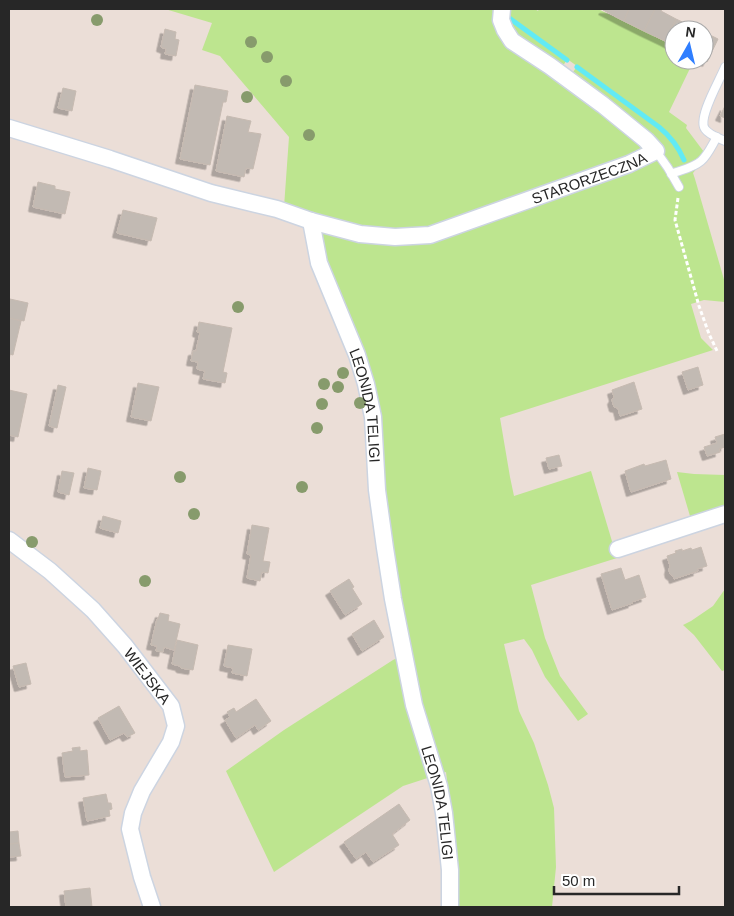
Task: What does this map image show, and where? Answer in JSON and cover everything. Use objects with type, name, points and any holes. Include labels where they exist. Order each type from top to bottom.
[{"type":"street","name":"STARORZECZNA","points":[[311,221],[360,234],[395,237],[430,235],[630,164],[656,151],[646,140],[603,105],[512,41],[501,20],[502,9]]},
{"type":"street","points":[[9,128],[110,159],[211,194],[278,209],[311,221]]},
{"type":"street","name":"LEONIDA TELIGI","points":[[311,221],[319,263],[357,355],[373,417],[378,490],[393,598],[414,705],[439,786],[444,813],[450,870],[450,907]]},
{"type":"street","points":[[618,549],[725,514]]},
{"type":"street","name":"WIEJSKA","points":[[9,540],[50,571],[93,610],[125,646],[171,706],[176,726],[172,742],[142,791],[130,829],[152,907]]},
{"type":"lane","points":[[725,68],[703,115],[705,130],[725,141]]},
{"type":"lane","points":[[671,174],[700,162],[717,137]]},
{"type":"lane","points":[[656,151],[679,187]]},
{"type":"path","points":[[679,187],[675,220],[699,306],[718,353]]},
{"type":"green space","points":[[165,9],[494,9],[566,61],[563,66],[573,72],[576,68],[659,128],[676,146],[683,159],[685,158],[677,145],[660,126],[498,9],[535,9],[538,11],[539,9],[598,9],[664,41],[664,70],[689,70],[669,112],[687,125],[686,128],[707,156],[693,173],[725,283],[725,302],[704,300],[691,304],[701,338],[713,350],[500,418],[514,496],[591,471],[617,558],[531,585],[545,638],[560,676],[588,714],[578,721],[545,677],[532,650],[524,639],[504,644],[519,711],[534,743],[554,808],[556,867],[552,907],[445,907],[451,815],[446,772],[403,786],[274,872],[226,771],[284,730],[393,660],[411,652],[390,564],[379,424],[314,236],[284,207],[289,137],[220,56],[202,50],[212,23]]},
{"type":"green space","points":[[677,472],[725,475],[725,510],[712,514],[690,516]]},
{"type":"green space","points":[[725,589],[725,670],[722,671],[694,635],[683,625],[713,606]]},
{"type":"building","points":[[604,9],[629,9],[624,21]]},
{"type":"building","points":[[629,9],[655,9],[644,31],[624,21]]},
{"type":"building","points":[[655,9],[662,9],[661,11],[676,19],[664,20],[664,41],[644,31]]},
{"type":"building","points":[[165,29],[176,32],[175,39],[179,40],[176,56],[165,54],[166,49],[161,47]]},
{"type":"building","points":[[714,37],[718,39],[714,47]]},
{"type":"building","points":[[195,85],[228,91],[226,102],[223,102],[210,165],[180,159]]},
{"type":"building","points":[[63,88],[76,91],[72,111],[58,108]]},
{"type":"building","points":[[725,106],[725,118],[720,116]]},
{"type":"building","points":[[227,116],[251,121],[248,132],[261,134],[253,169],[246,168],[244,177],[216,171]]},
{"type":"building","points":[[38,182],[55,186],[55,189],[70,192],[65,214],[33,207]]},
{"type":"building","points":[[123,210],[157,218],[151,241],[117,233]]},
{"type":"building","points":[[10,299],[28,303],[24,321],[9,318]]},
{"type":"building","points":[[9,318],[21,321],[13,355],[9,354]]},
{"type":"building","points":[[199,322],[232,328],[223,372],[227,373],[225,383],[203,379],[205,371],[197,369],[198,362],[191,361],[193,351],[196,351],[200,333],[197,332]]},
{"type":"building","points":[[698,367],[703,385],[688,390],[682,372]]},
{"type":"building","points":[[634,382],[642,409],[620,416],[618,408],[614,407],[612,390]]},
{"type":"building","points":[[138,383],[159,387],[151,421],[131,417]]},
{"type":"building","points":[[58,385],[66,387],[57,428],[49,426]]},
{"type":"building","points":[[9,390],[27,394],[18,437],[9,435]]},
{"type":"building","points":[[725,434],[725,447],[719,449],[720,452],[707,456],[704,447],[717,443],[715,437]]},
{"type":"building","points":[[559,455],[562,466],[549,469],[546,458]]},
{"type":"building","points":[[666,460],[671,479],[631,492],[625,471],[644,464],[645,466]]},
{"type":"building","points":[[88,468],[101,471],[97,490],[84,488]]},
{"type":"building","points":[[62,471],[74,473],[69,495],[58,492]]},
{"type":"building","points":[[103,516],[121,521],[118,533],[100,528]]},
{"type":"building","points":[[252,525],[269,528],[263,561],[270,562],[268,573],[262,572],[260,581],[247,578],[251,555],[247,554]]},
{"type":"building","points":[[701,547],[707,566],[674,579],[670,574],[667,556],[682,549],[682,551],[691,548],[692,550]]},
{"type":"building","points":[[621,568],[625,580],[639,575],[646,597],[612,610],[601,574]]},
{"type":"building","points":[[349,579],[362,604],[345,615],[330,591]]},
{"type":"building","points":[[160,613],[169,615],[168,621],[180,624],[174,650],[164,647],[163,652],[156,651],[157,646],[151,645]]},
{"type":"building","points":[[374,620],[384,637],[362,651],[352,634]]},
{"type":"building","points":[[177,640],[198,645],[193,670],[172,664]]},
{"type":"building","points":[[228,645],[252,649],[247,676],[232,673],[233,668],[224,666]]},
{"type":"building","points":[[26,663],[31,684],[19,687],[13,666]]},
{"type":"building","points":[[256,699],[271,721],[258,730],[255,725],[236,738],[225,720],[230,717],[227,712],[234,708],[236,712]]},
{"type":"building","points":[[119,706],[135,733],[127,737],[124,733],[110,740],[98,718]]},
{"type":"building","points":[[80,747],[80,751],[87,750],[89,775],[65,777],[62,753],[73,751],[72,748]]},
{"type":"building","points":[[106,794],[108,803],[111,803],[110,816],[87,821],[83,798]]},
{"type":"building","points":[[399,804],[410,820],[392,834],[399,845],[373,862],[366,852],[356,859],[344,842]]},
{"type":"building","points":[[18,831],[19,843],[9,844],[9,832]]},
{"type":"building","points":[[19,843],[21,856],[9,857],[9,844]]},
{"type":"building","points":[[90,888],[92,907],[66,907],[64,891]]},
{"type":"waterway","points":[[505,15],[567,60]]},
{"type":"waterway","points":[[577,67],[663,130],[684,160]]}]
